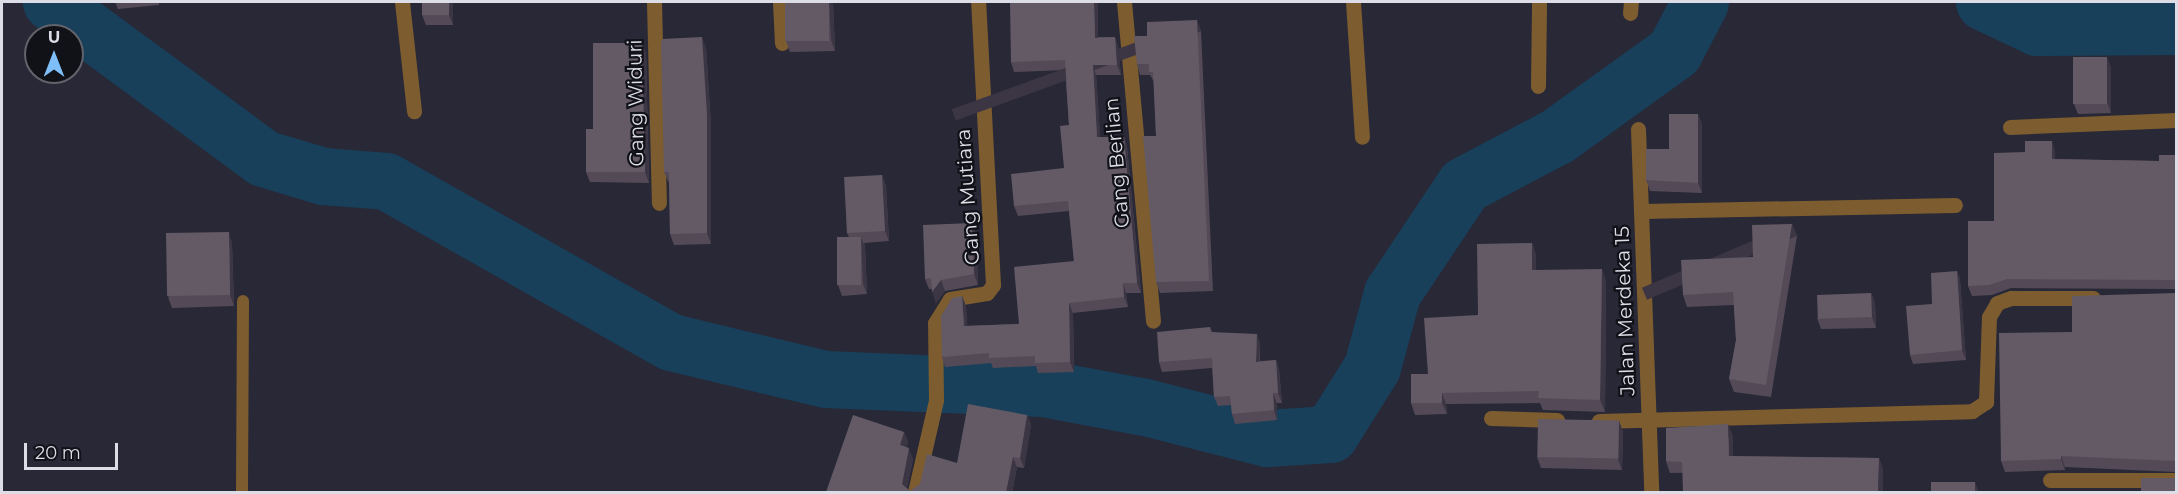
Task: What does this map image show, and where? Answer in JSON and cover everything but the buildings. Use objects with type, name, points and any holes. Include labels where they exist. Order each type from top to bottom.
[{"type":"street","points":[[402,2],[414,111]]},
{"type":"street","name":"Gang Widuri","points":[[654,2],[659,203]]},
{"type":"street","points":[[780,2],[782,43]]},
{"type":"street","name":"Gang Mutiara","points":[[915,492],[936,400],[935,323],[950,299],[987,293],[993,285],[978,2]]},
{"type":"street","name":"Gang Berlian","points":[[1124,2],[1153,321]]},
{"type":"street","points":[[1353,2],[1362,137]]},
{"type":"street","points":[[1538,86],[1539,2]]},
{"type":"street","points":[[2010,127],[2176,120]]},
{"type":"street","name":"Jalan Merdeka 15","points":[[1638,129],[1651,423],[1651,492]]},
{"type":"street","points":[[1642,211],[1955,205]]},
{"type":"street","points":[[1491,418],[1651,423],[1972,411],[1986,402],[1989,389],[1989,316],[1997,303],[2011,298],[2106,297]]},
{"type":"street","points":[[2050,480],[2176,480]]},
{"type":"lane","points":[[242,492],[243,301]]},
{"type":"waterway","points":[[51,2],[263,158],[323,176],[386,181],[671,342],[825,379],[1043,388],[1145,407],[1267,438],[1330,434],[1372,367],[1392,293],[1464,185],[1557,136],[1674,52],[1700,2]]},
{"type":"waterway","points":[[1984,2],[2037,27],[2176,26]]}]
